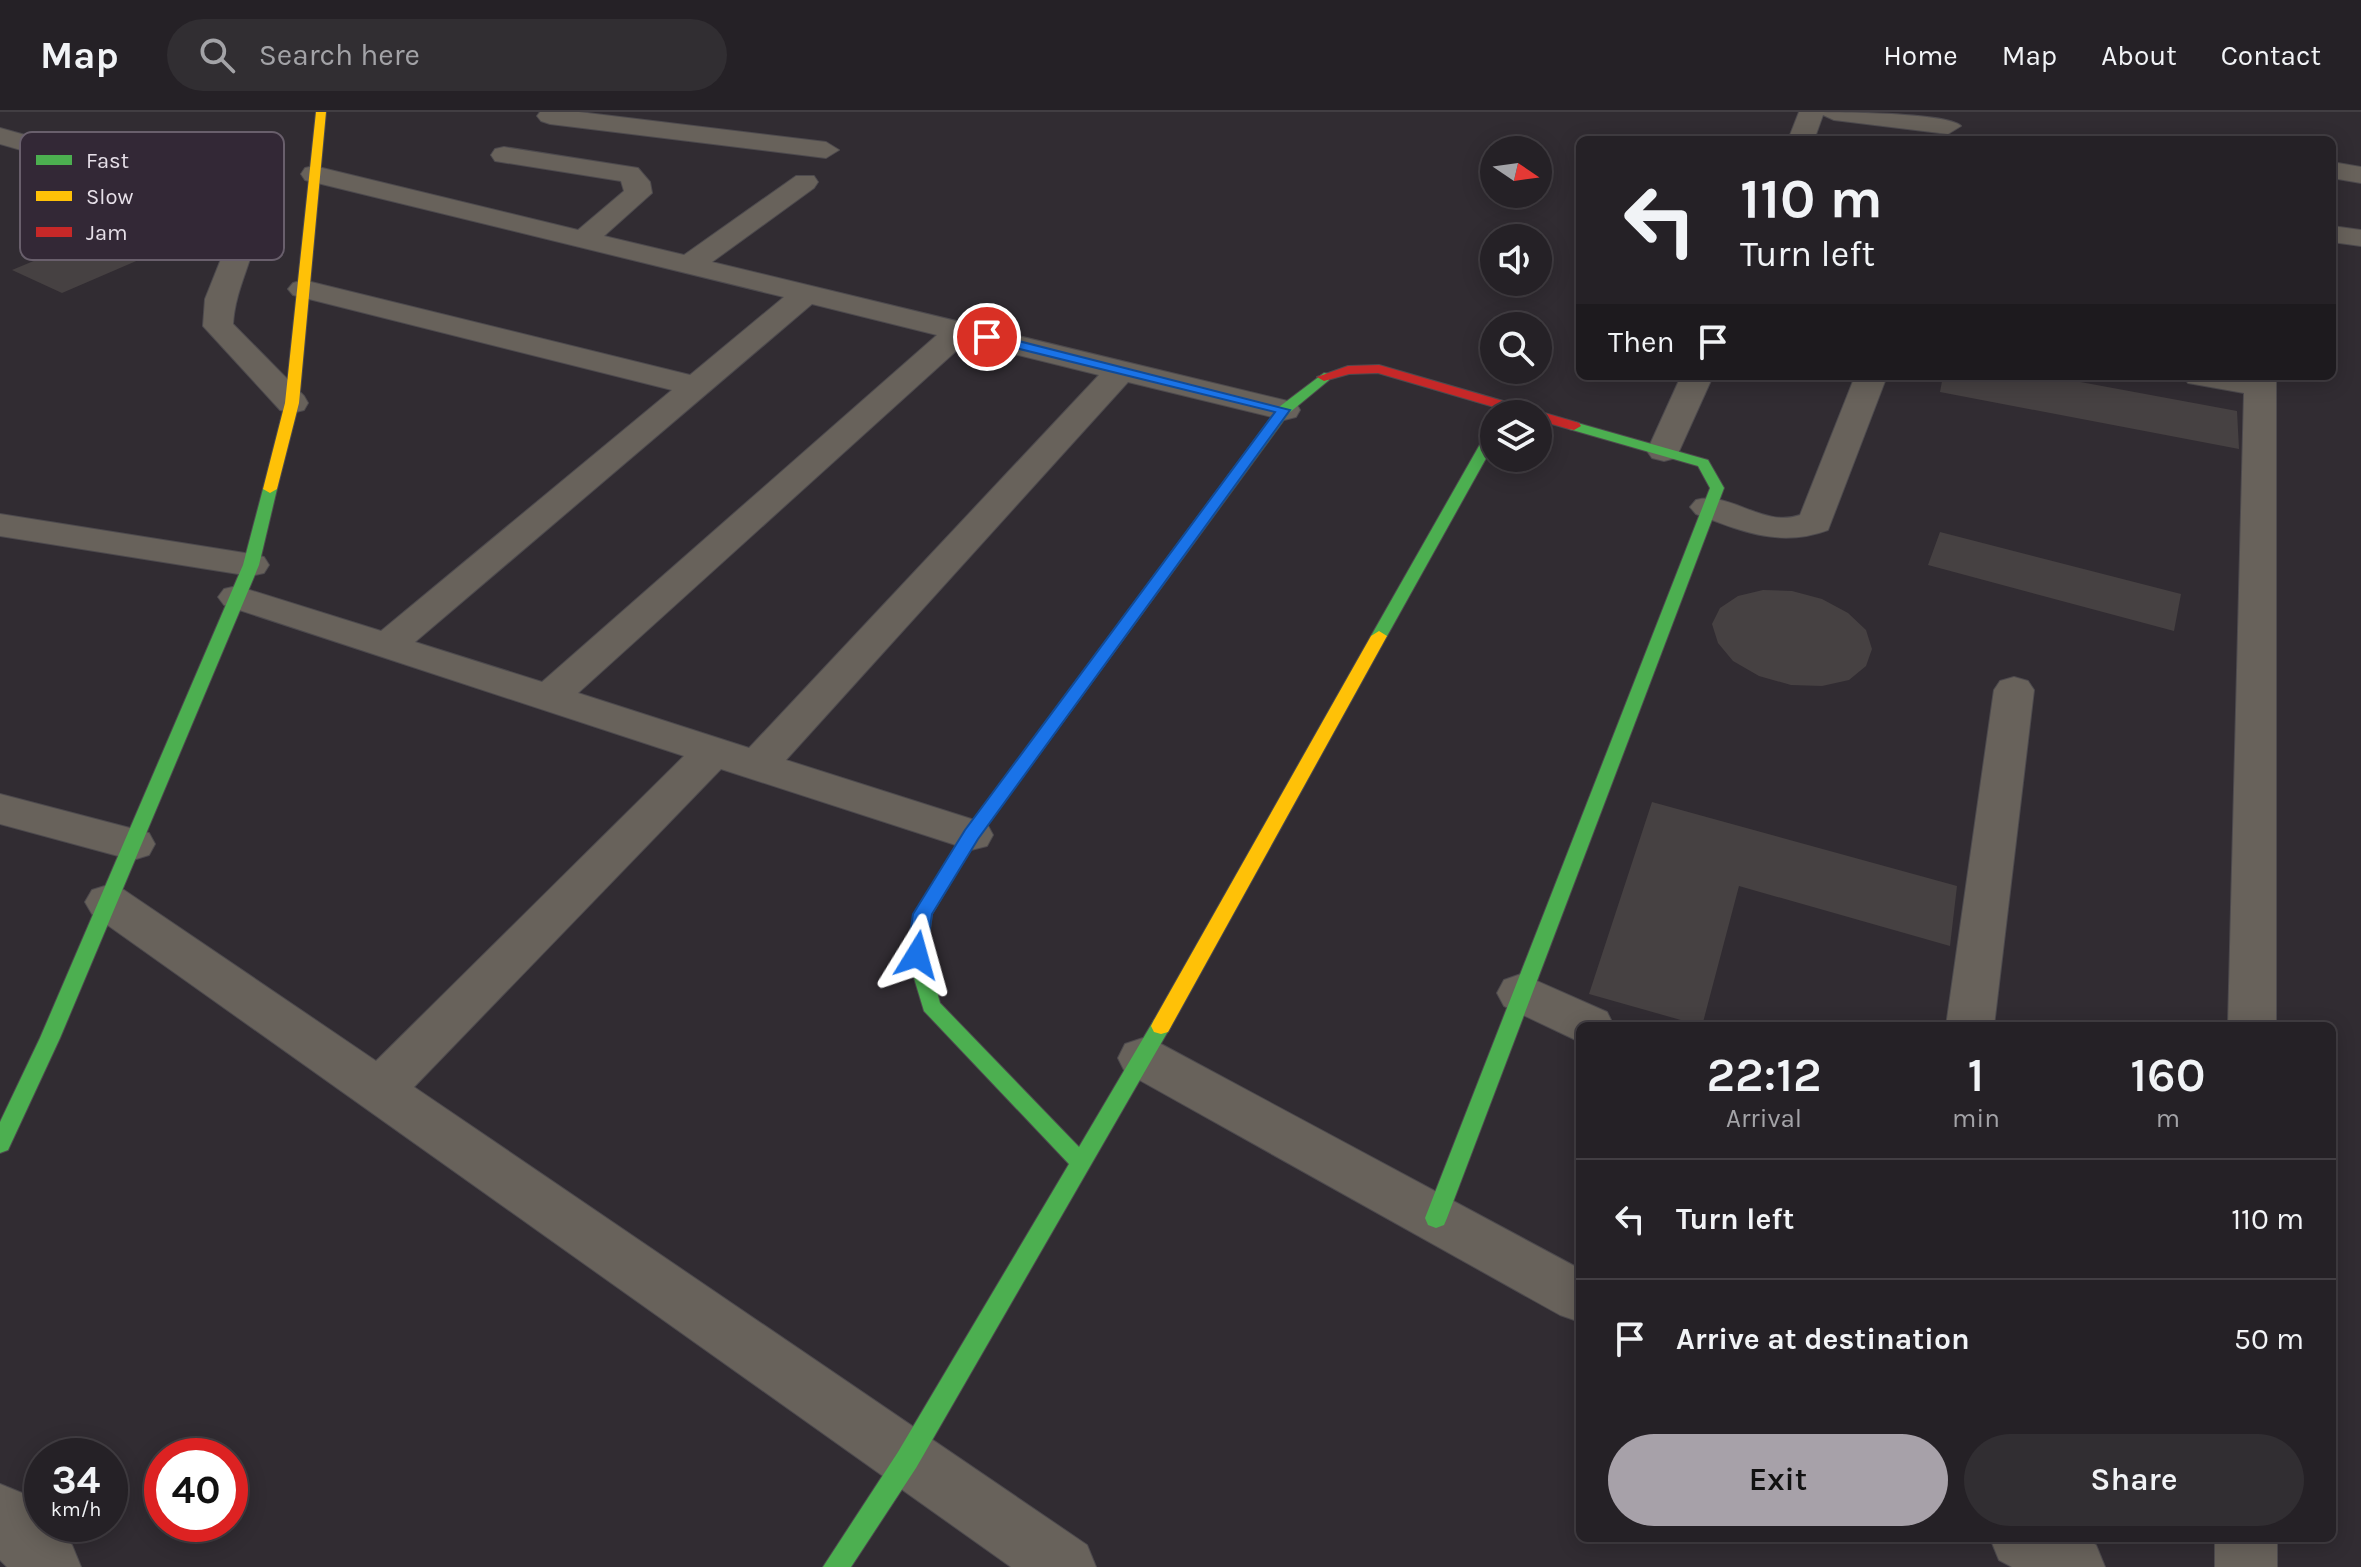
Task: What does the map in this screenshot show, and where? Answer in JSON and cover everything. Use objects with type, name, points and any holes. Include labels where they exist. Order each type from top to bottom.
[{"type":"street","points":[[0,1144],[13,1093],[108,902],[244,581],[292,403],[321,112]]},
{"type":"street","points":[[1803,136],[1812,112]]},
{"type":"street","points":[[1834,112],[1948,126]]},
{"type":"street","points":[[447,203],[553,114],[826,150]]},
{"type":"street","points":[[0,136],[20,142]]},
{"type":"street","points":[[504,155],[629,174],[637,182],[638,193],[585,238]]},
{"type":"street","points":[[2336,171],[2361,175]]},
{"type":"street","points":[[314,174],[447,203],[1284,410]]},
{"type":"street","points":[[691,264],[805,182]]},
{"type":"street","points":[[2336,235],[2361,238]]},
{"type":"street","points":[[235,260],[220,299],[218,326],[292,403]]},
{"type":"street","points":[[303,289],[695,386]]},
{"type":"street","points":[[386,646],[807,293]]},
{"type":"street","points":[[548,698],[961,330]]},
{"type":"street","points":[[1081,1163],[931,1006],[917,955],[923,914],[971,835],[1284,410],[1316,379],[1350,368],[1379,369],[1480,408]]},
{"type":"street","points":[[757,766],[1121,370]]},
{"type":"street","points":[[1664,451],[1695,380]]},
{"type":"street","points":[[1708,507],[1778,530],[1800,530],[1815,522],[1869,380]]},
{"type":"street","points":[[2252,1022],[2260,381]]},
{"type":"street","points":[[1436,1218],[1717,488],[1712,473],[1703,463],[1664,451],[1552,427]]},
{"type":"street","points":[[836,1567],[907,1460],[1143,1058],[1480,456]]},
{"type":"street","points":[[0,525],[244,581],[386,646],[971,835]]},
{"type":"street","points":[[1971,1022],[2014,690]]},
{"type":"street","points":[[378,1091],[714,751]]},
{"type":"street","points":[[0,809],[133,844]]},
{"type":"street","points":[[108,902],[1065,1567]]},
{"type":"street","points":[[1521,993],[1582,1022]]},
{"type":"street","points":[[1143,1058],[1576,1295]]},
{"type":"street","points":[[0,1515],[50,1567]]},
{"type":"street","points":[[2028,1542],[2074,1567]]},
{"type":"street","points":[[2246,1542],[2246,1567]]},
{"type":"building","points":[[36,260],[139,260],[62,293],[12,270]]},
{"type":"building","points":[[1942,380],[2070,380],[2237,411],[2239,449],[1940,392]]},
{"type":"building","points":[[1940,532],[2181,594],[2174,631],[1928,565]]},
{"type":"building","points":[[1763,590],[1792,591],[1822,599],[1848,613],[1866,630],[1872,649],[1866,666],[1849,680],[1822,686],[1791,685],[1759,676],[1733,661],[1718,643],[1712,624],[1720,608],[1738,596]]},
{"type":"building","points":[[1652,802],[1957,886],[1950,946],[1739,886],[1703,1022],[1688,1022],[1589,994]]},
{"type":"traffic: fast","points":[[1081,1163],[931,1006],[917,955],[923,914],[971,835],[1284,410],[1324,377]]},
{"type":"traffic: fast","points":[[1436,1218],[1717,488],[1703,463],[1574,426]]},
{"type":"traffic: fast","points":[[1379,636],[1480,457]]},
{"type":"traffic: fast","points":[[0,1144],[50,1038],[251,565],[270,489]]},
{"type":"traffic: fast","points":[[836,1567],[907,1460],[1161,1026]]},
{"type":"traffic: slow","points":[[270,489],[292,403],[321,112]]},
{"type":"traffic: slow","points":[[1161,1026],[1379,636]]},
{"type":"traffic: jam","points":[[1324,377],[1348,370],[1379,369],[1574,426]]},
{"type":"route","points":[[917,955],[923,914],[971,835],[1284,410],[987,337]]}]
